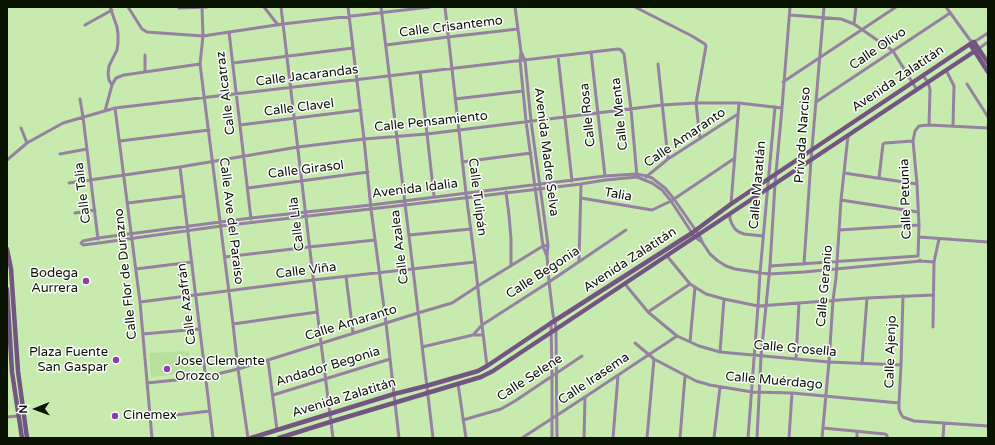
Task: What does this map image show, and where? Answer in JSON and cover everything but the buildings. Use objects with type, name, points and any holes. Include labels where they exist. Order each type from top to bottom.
[{"type":"street","points":[[128,7],[142,29],[147,32],[203,36],[283,24],[430,7]]},
{"type":"street","name":"Calle Ave del Paraíso","points":[[202,7],[203,36],[200,64],[248,438]]},
{"type":"street","points":[[179,8],[207,7]]},
{"type":"street","points":[[264,7],[278,25]]},
{"type":"street","name":"Calle Lila","points":[[281,7],[333,438]]},
{"type":"street","points":[[348,7],[399,438]]},
{"type":"street","name":"Calle Azalea","points":[[381,7],[433,438]]},
{"type":"street","name":"Calle Tulipán","points":[[445,7],[466,198],[487,366]]},
{"type":"street","name":"Avenida Madre Selva","points":[[515,7],[521,52],[520,60],[526,121],[543,246],[547,256]]},
{"type":"street","points":[[634,7],[705,44],[706,48],[696,103],[700,139]]},
{"type":"street","name":"Calle Matatlán","points":[[756,438],[761,356],[770,266],[775,184],[790,7]]},
{"type":"street","name":"Privada Narciso","points":[[804,264],[824,7]]},
{"type":"street","points":[[854,24],[856,7]]},
{"type":"street","points":[[889,7],[889,12]]},
{"type":"street","points":[[783,82],[896,7]]},
{"type":"street","points":[[946,7],[988,63]]},
{"type":"street","points":[[85,26],[111,8],[117,27],[118,43],[117,50],[109,66],[108,74],[112,85]]},
{"type":"street","name":"Calle Olivo","points":[[816,102],[950,13]]},
{"type":"street","points":[[790,15],[841,19],[854,24],[893,51],[917,90]]},
{"type":"street","name":"Calle Crisantemo","points":[[386,45],[518,29]]},
{"type":"street","name":"Calle Alcatraz","points":[[229,32],[252,221]]},
{"type":"street","name":"Avenida Zalatitán","points":[[251,438],[394,394],[478,371],[693,231],[913,83],[971,42],[988,32]]},
{"type":"street","name":"Avenida Zalatitán","points":[[279,438],[481,377],[493,371],[554,332],[988,42]]},
{"type":"street","points":[[233,63],[353,48]]},
{"type":"street","name":"Calle Jacarandas","points":[[7,160],[27,143],[63,123],[115,108],[520,60],[618,49],[621,50]]},
{"type":"street","name":"Calle Menta","points":[[621,50],[624,54],[631,109],[636,176]]},
{"type":"street","points":[[977,50],[988,72]]},
{"type":"street","name":"Avenida Madre Selva","points":[[521,52],[525,60],[531,121],[548,245],[547,256],[557,372],[558,438]]},
{"type":"street","name":"Calle Rosa","points":[[591,52],[605,176]]},
{"type":"street","points":[[145,55],[145,72]]},
{"type":"street","points":[[558,56],[572,184]]},
{"type":"street","points":[[104,111],[112,85],[116,78],[124,74],[200,64]]},
{"type":"street","points":[[658,64],[668,159]]},
{"type":"street","points":[[946,70],[954,86],[953,126]]},
{"type":"street","points":[[420,72],[434,196]]},
{"type":"street","points":[[923,76],[928,82],[930,90],[929,125]]},
{"type":"street","points":[[967,84],[988,117]]},
{"type":"street","points":[[455,99],[523,91]]},
{"type":"street","name":"Calle Talia","points":[[80,99],[99,243]]},
{"type":"street","points":[[731,204],[739,103]]},
{"type":"street","name":"Calle Pensamiento","points":[[69,183],[180,167],[298,147],[364,139],[427,134],[662,105],[739,103],[774,107]]},
{"type":"street","points":[[774,107],[782,108]]},
{"type":"street","name":"Calle Matatlán","points":[[748,438],[774,107]]},
{"type":"street","name":"Calle Flor de Durazno","points":[[115,108],[140,302],[152,438]]},
{"type":"street","name":"Calle Clavel","points":[[240,125],[360,110]]},
{"type":"street","name":"Calle Amaranto","points":[[644,179],[668,159],[738,114]]},
{"type":"street","points":[[879,178],[882,144],[913,141],[916,128],[929,125],[988,128]]},
{"type":"street","points":[[21,128],[27,143]]},
{"type":"street","points":[[120,141],[209,130]]},
{"type":"street","name":"Calle Geranio","points":[[822,438],[841,200],[848,136]]},
{"type":"street","name":"Calle Petunia","points":[[913,141],[917,184],[919,238],[918,256]]},
{"type":"street","points":[[60,154],[87,149]]},
{"type":"street","points":[[462,162],[531,153]]},
{"type":"street","points":[[671,201],[735,158]]},
{"type":"street","name":"Calle Azafrán","points":[[180,167],[213,438]]},
{"type":"street","name":"Calle Girasol","points":[[248,188],[368,172]]},
{"type":"street","points":[[844,174],[917,184]]},
{"type":"street","name":"Avenida Idalia","points":[[371,207],[434,196],[605,176],[647,176],[665,188],[674,199],[693,231]]},
{"type":"street","name":"Avenida Idalia","points":[[188,229],[98,238],[83,241],[81,243],[83,245],[132,239],[221,224],[466,198],[636,176],[652,183],[662,190],[710,254],[726,266],[735,269],[769,274],[804,272],[921,260],[934,262]]},
{"type":"street","points":[[579,262],[582,184]]},
{"type":"street","points":[[506,188],[511,239],[511,266]]},
{"type":"street","points":[[128,203],[184,196]]},
{"type":"street","name":"Talia","points":[[581,198],[652,210],[671,201]]},
{"type":"street","points":[[841,200],[918,212]]},
{"type":"street","points":[[75,213],[95,210]]},
{"type":"street","points":[[730,214],[732,224],[739,232],[763,236]]},
{"type":"street","points":[[839,230],[918,225]]},
{"type":"street","points":[[409,235],[471,229]]},
{"type":"street","name":"Calle Begonia","points":[[473,335],[482,325],[626,230]]},
{"type":"street","points":[[919,238],[988,242]]},
{"type":"street","points":[[933,327],[934,262],[939,239]]},
{"type":"street","points":[[225,257],[375,240]]},
{"type":"street","name":"Calle Amaranto","points":[[147,383],[205,377],[238,369],[452,303],[543,246],[548,245]]},
{"type":"street","points":[[7,249],[11,269],[18,371],[27,438]]},
{"type":"street","points":[[667,256],[690,284],[706,294],[758,306],[833,300],[933,295]]},
{"type":"street","points":[[770,266],[918,256],[921,260]]},
{"type":"street","points":[[136,269],[192,262]]},
{"type":"street","name":"Calle Viña","points":[[140,302],[413,268],[475,262]]},
{"type":"street","points":[[346,276],[354,333]]},
{"type":"street","name":"Calle Grosella","points":[[625,284],[648,312],[677,336],[699,346],[720,352],[754,356],[829,362],[901,365]]},
{"type":"street","points":[[648,312],[690,284]]},
{"type":"street","points":[[690,342],[695,287]]},
{"type":"street","points":[[7,289],[10,372],[22,438]]},
{"type":"street","name":"Calle Ajenjo","points":[[903,296],[899,409],[903,417],[906,419],[921,422],[944,423]]},
{"type":"street","points":[[862,364],[866,298]]},
{"type":"street","points":[[720,352],[724,299]]},
{"type":"street","points":[[796,359],[799,303]]},
{"type":"street","points":[[233,324],[317,312]]},
{"type":"street","points":[[8,319],[14,318]]},
{"type":"street","points":[[143,334],[200,328]]},
{"type":"street","name":"Avenida Madre Selva","points":[[552,438],[554,332]]},
{"type":"street","points":[[422,348],[473,335],[483,335]]},
{"type":"street","name":"Calle Irasema","points":[[522,438],[585,398],[677,336]]},
{"type":"street","name":"Calle Muérdago","points":[[635,343],[654,359],[685,376],[696,381],[720,387],[759,393],[792,393],[899,403]]},
{"type":"street","name":"Calle Selene","points":[[464,420],[501,409],[582,356]]},
{"type":"street","name":"Andador Begonia","points":[[272,395],[390,359]]},
{"type":"street","points":[[647,438],[654,359]]},
{"type":"street","points":[[268,360],[277,430]]},
{"type":"street","points":[[613,438],[618,376]]},
{"type":"street","points":[[680,438],[685,376]]},
{"type":"street","points":[[458,384],[466,438]]},
{"type":"street","points":[[714,438],[720,387]]},
{"type":"street","points":[[789,438],[792,393]]},
{"type":"street","points":[[584,438],[585,398]]},
{"type":"street","points":[[150,418],[210,411]]},
{"type":"street","points":[[7,417],[18,416]]},
{"type":"street","points":[[943,438],[944,423],[988,426]]},
{"type":"street","points":[[823,428],[885,434],[887,437]]},
{"type":"street","points":[[857,432],[857,438]]},
{"type":"shaded area","points":[[189,351],[190,373],[151,377],[149,353]]},
{"type":"place","name":"Bodega Aurrera","points":[[86,281]]},
{"type":"place","name":"Plaza Fuente San Gaspar","points":[[116,360]]},
{"type":"place","name":"Jose Clemente Orozco","points":[[167,369]]},
{"type":"place","name":"Cinemex","points":[[115,416]]}]
